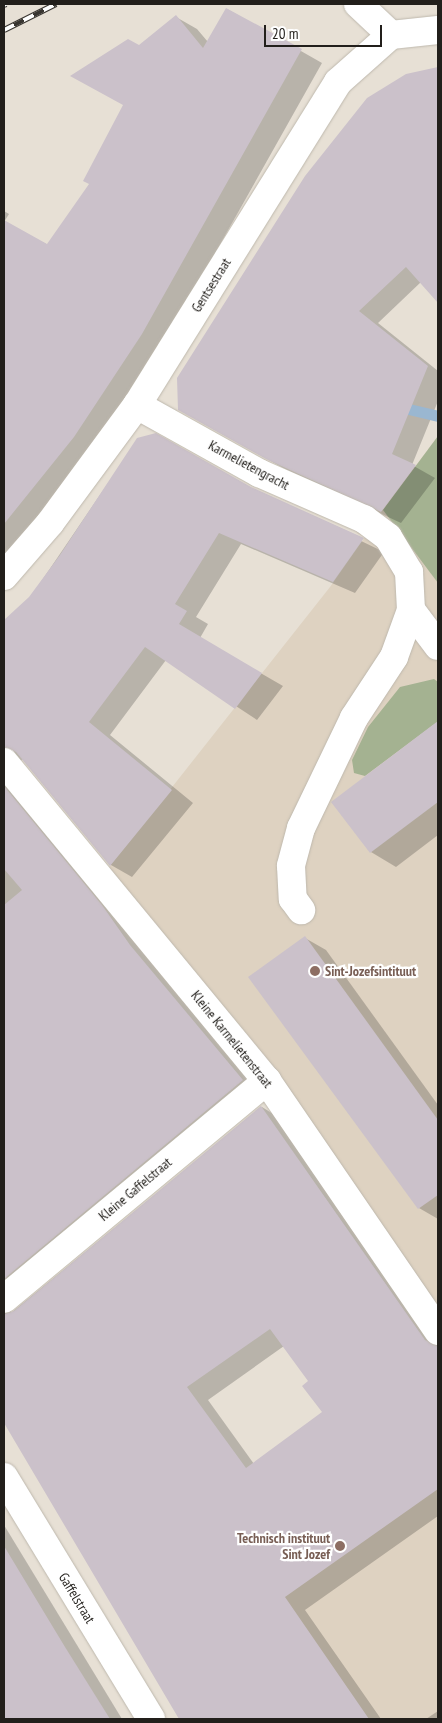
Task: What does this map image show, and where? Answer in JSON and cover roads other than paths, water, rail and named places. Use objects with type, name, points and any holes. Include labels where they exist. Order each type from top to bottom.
[{"type":"street","points":[[358,4],[391,35],[438,30]]},
{"type":"street","name":"Gentsestraat","points":[[4,576],[50,523],[137,405],[338,82],[391,35]]},
{"type":"street","name":"Karmelietengracht","points":[[137,405],[259,473],[364,519],[388,537],[409,572],[411,610]]},
{"type":"street","points":[[411,610],[438,646]]},
{"type":"street","points":[[301,910],[293,899],[291,866],[302,828],[354,718],[394,657],[411,610]]},
{"type":"street","name":"Kleine Karmelietenstraat","points":[[4,762],[267,1081],[438,1331]]},
{"type":"street","name":"Kleine Gaffelstraat","points":[[4,1298],[267,1081]]},
{"type":"street","name":"Gaffelstraat","points":[[4,1477],[151,1719]]},
{"type":"waterway","points":[[396,406],[438,416]]},
{"type":"railway","points":[[4,30],[56,4]]},
{"type":"place","name":"Sint-Jozefsintituut","points":[[315,971]]},
{"type":"place","name":"Technisch instituut Sint Jozef","points":[[340,1546]]}]
